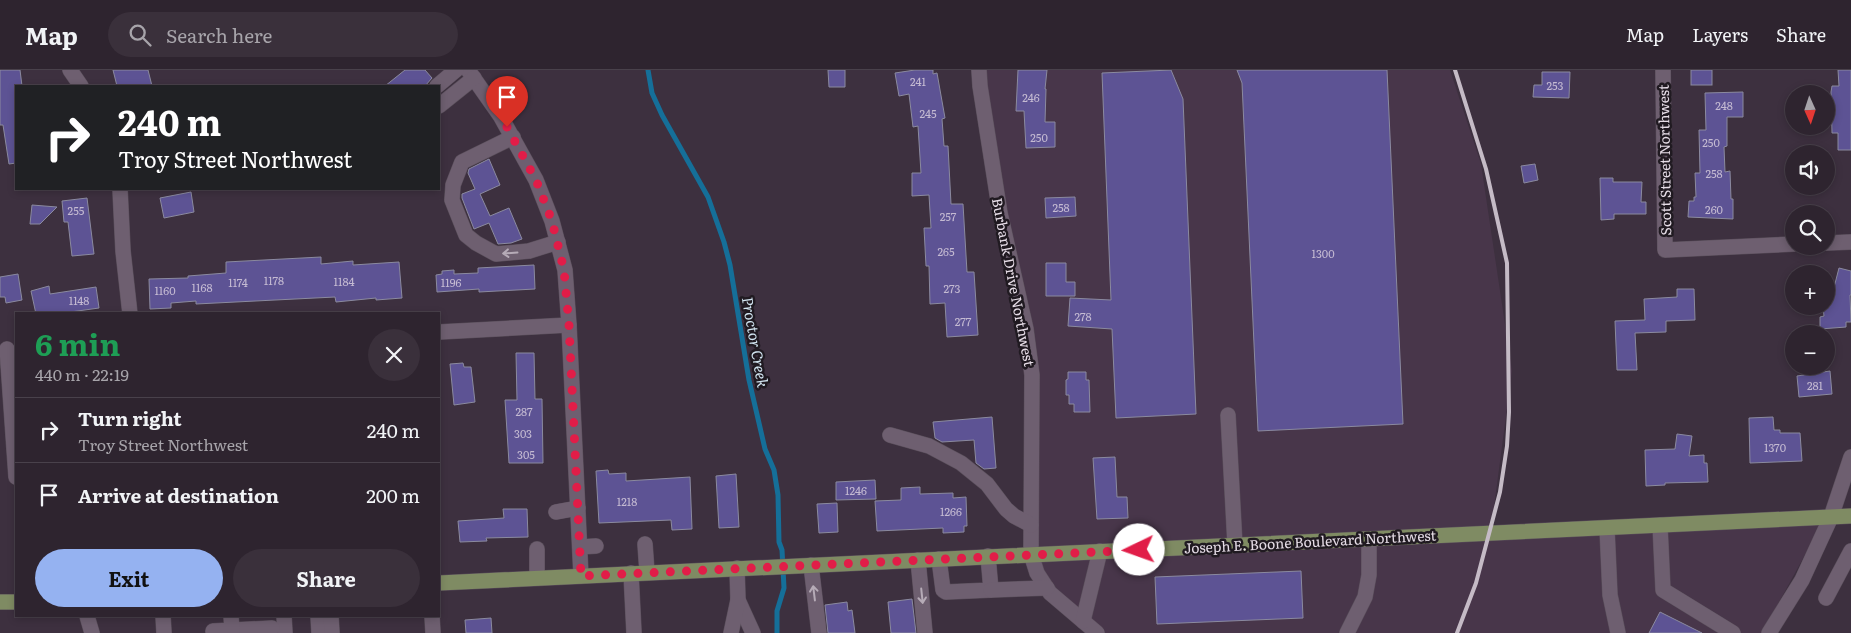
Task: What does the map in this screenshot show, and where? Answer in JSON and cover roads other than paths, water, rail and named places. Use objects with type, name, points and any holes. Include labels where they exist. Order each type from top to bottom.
[{"type":"main road","name":"Joseph E. Boone Boulevard Northwest","points":[[440,583],[1851,516]]},
{"type":"main road","points":[[0,602],[15,602]]},
{"type":"street","points":[[70,70],[80,85]]},
{"type":"street","points":[[438,85],[456,70]]},
{"type":"street","name":"Burbank Drive Northwest","points":[[979,70],[1000,213],[1026,329],[1032,374],[1031,554]]},
{"type":"street","name":"Scott Street Northwest","points":[[1663,70],[1665,250],[1785,244]]},
{"type":"street","points":[[440,105],[471,74],[502,117],[536,180],[552,221],[564,270],[569,325],[581,576]]},
{"type":"street","points":[[513,138],[462,162],[453,185],[452,200],[466,235],[496,254],[529,251],[558,242]]},
{"type":"street","points":[[120,190],[123,251],[130,312]]},
{"type":"street","points":[[1835,243],[1851,242]]},
{"type":"street","points":[[440,332],[569,325]]},
{"type":"street","points":[[8,349],[15,461]]},
{"type":"street","points":[[1228,415],[1235,545]]},
{"type":"street","points":[[890,434],[929,446],[961,463],[987,484],[1006,509],[1014,516],[1031,525]]},
{"type":"street","points":[[1769,633],[1802,580],[1831,517],[1851,458]]},
{"type":"street","points":[[556,512],[578,508]]},
{"type":"street","points":[[1660,525],[1663,590],[1733,633]]},
{"type":"street","points":[[1607,528],[1610,595],[1618,633]]},
{"type":"street","points":[[1347,633],[1365,597],[1369,575],[1369,538]]},
{"type":"street","points":[[645,544],[647,572]]},
{"type":"street","points":[[580,547],[596,546]]},
{"type":"street","points":[[537,549],[537,578]]},
{"type":"street","points":[[1083,621],[1100,551]]},
{"type":"street","points":[[1826,598],[1851,551]]},
{"type":"street","points":[[1031,554],[1037,573],[1047,588],[1096,633]]},
{"type":"street","points":[[988,556],[991,590]]},
{"type":"street","points":[[939,559],[943,590],[946,592],[1047,588]]},
{"type":"street","points":[[918,560],[925,633]]},
{"type":"street","points":[[803,565],[819,633]]},
{"type":"street","points":[[731,633],[738,600],[737,568]]},
{"type":"street","points":[[631,573],[634,633]]},
{"type":"street","points":[[738,600],[753,633]]},
{"type":"street","points":[[86,633],[92,633],[87,617]]},
{"type":"street","points":[[163,617],[164,633]]},
{"type":"street","points":[[213,631],[232,623],[278,631],[284,617]]},
{"type":"street","points":[[318,617],[319,633]]},
{"type":"street","points":[[331,617],[332,633]]},
{"type":"street","points":[[432,617],[433,633]]},
{"type":"waterway","name":"Proctor Creek","points":[[648,70],[652,93],[662,115],[708,197],[730,265],[749,380],[765,449],[774,470],[778,495],[779,542],[782,550],[784,588],[777,611],[777,633]]},
{"type":"railway","points":[[1455,70],[1486,169],[1507,263],[1509,412],[1507,446],[1500,492],[1476,583],[1457,633]]}]
